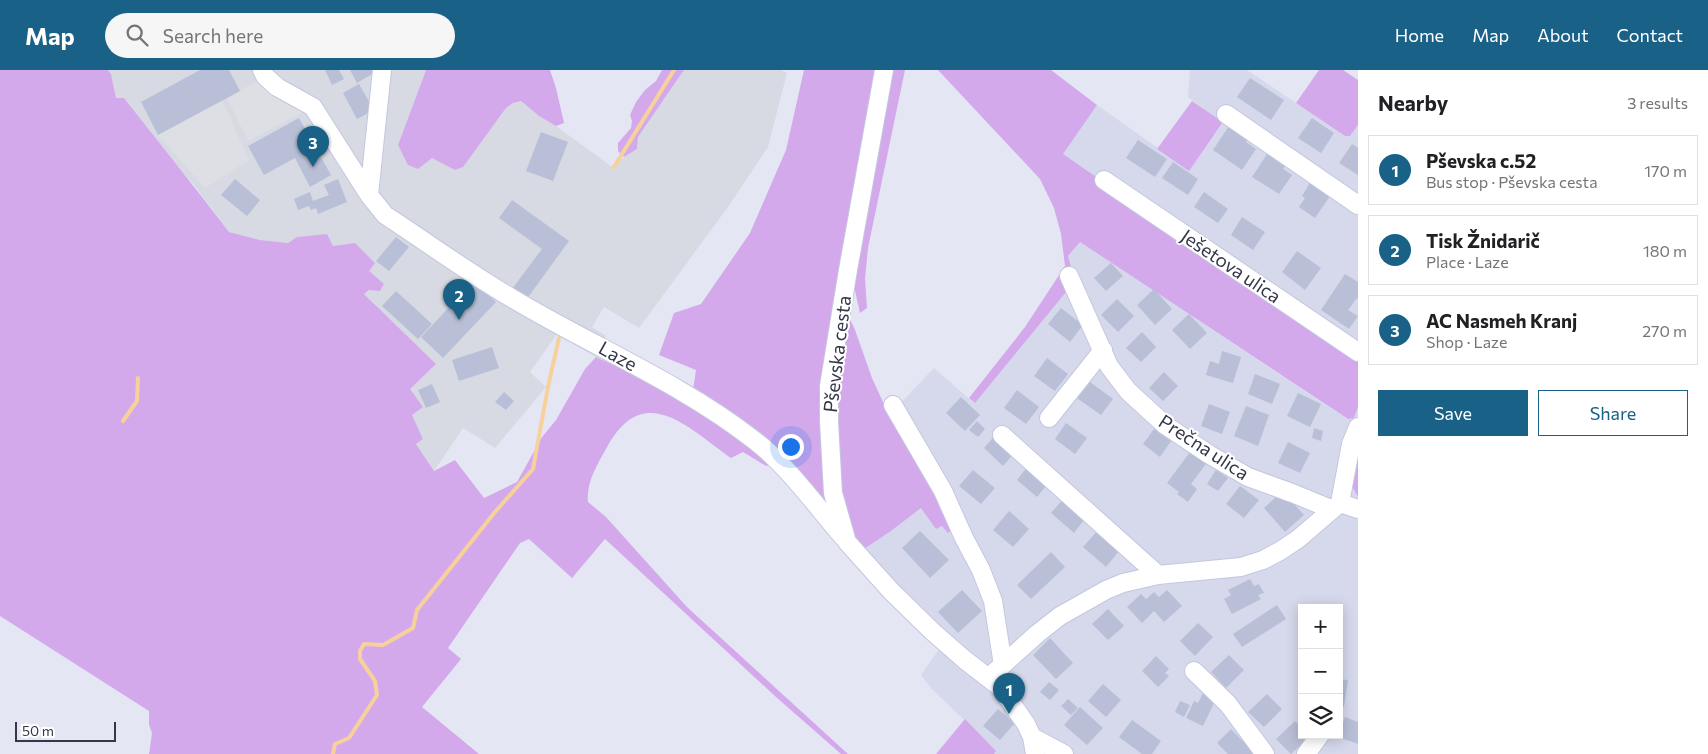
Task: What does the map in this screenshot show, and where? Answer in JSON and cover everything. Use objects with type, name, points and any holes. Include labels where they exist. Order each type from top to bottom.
[{"type":"street","name":"Laze","points":[[262,70],[265,76],[277,87],[313,108],[369,194],[385,215],[514,300],[635,366],[714,412],[755,440],[780,463],[847,542]]},
{"type":"street","points":[[369,194],[382,70]]},
{"type":"street","name":"Pševska cesta","points":[[884,70],[829,386],[833,493],[847,542],[891,591],[933,632],[1000,687],[1012,702],[1032,736]]},
{"type":"street","points":[[1226,114],[1358,204]]},
{"type":"street","name":"Ješetova ulica","points":[[1104,180],[1358,352]]},
{"type":"street","name":"Prečna ulica","points":[[1069,276],[1110,366],[1128,391],[1165,425],[1210,455],[1248,477],[1335,506],[1358,509]]},
{"type":"street","points":[[1049,418],[1103,350]]},
{"type":"street","points":[[892,405],[943,491],[964,538],[982,570],[992,601],[1003,665]]},
{"type":"street","points":[[988,678],[1060,616],[1106,590],[1123,583],[1158,575],[1241,567],[1263,560],[1298,538],[1335,506],[1351,444],[1358,427]]},
{"type":"street","points":[[1002,435],[1158,575]]},
{"type":"street","points":[[1194,671],[1228,704],[1265,754]]},
{"type":"street","points":[[1032,736],[1035,754]]},
{"type":"street","points":[[1032,736],[1064,754]]},
{"type":"street","points":[[1306,754],[1317,739]]},
{"type":"shaded area","points":[[0,70],[108,70],[111,74],[116,98],[124,98],[229,232],[260,240],[288,243],[297,237],[327,234],[333,246],[355,243],[375,263],[369,271],[384,284],[380,291],[369,290],[364,294],[436,364],[410,389],[423,407],[412,415],[423,439],[416,444],[434,471],[455,460],[484,498],[517,482],[542,437],[556,420],[585,369],[596,357],[633,374],[684,402],[754,447],[771,465],[766,466],[743,452],[731,458],[682,423],[666,416],[650,413],[635,417],[620,428],[599,461],[590,481],[588,502],[606,517],[687,607],[848,754],[841,754],[776,697],[605,539],[572,578],[529,539],[520,543],[448,648],[461,659],[422,707],[479,754],[149,754],[152,733],[149,725],[149,711],[0,616]]},
{"type":"shaded area","points":[[108,70],[426,70],[398,145],[418,169],[432,157],[455,170],[463,166],[506,108],[513,103],[521,101],[539,116],[611,166],[637,149],[638,137],[684,70],[781,70],[787,73],[768,147],[728,207],[639,328],[604,307],[592,327],[606,336],[596,357],[557,334],[530,372],[546,387],[495,448],[463,428],[434,471],[416,444],[423,439],[412,415],[410,389],[376,305],[364,294],[369,290],[369,270],[374,262],[333,246],[297,237],[288,243],[260,240],[229,232],[124,98],[116,99],[111,74]]},
{"type":"shaded area","points":[[426,70],[550,70],[564,123],[556,126],[539,116],[521,101],[513,103],[506,108],[463,167],[455,170],[432,158],[418,169],[408,165],[398,145]]},
{"type":"shaded area","points":[[662,70],[684,70],[638,137],[637,149],[624,157],[618,151],[618,143],[631,128],[632,121],[630,115],[636,102],[645,90],[656,81]]},
{"type":"shaded area","points":[[804,70],[875,70],[843,304],[883,402],[912,450],[953,528],[948,533],[942,526],[936,529],[921,508],[864,549],[693,390],[696,370],[659,355],[674,313],[701,304],[750,233],[786,150]]},
{"type":"shaded area","points":[[888,70],[905,70],[868,248],[865,279],[867,308],[860,313],[854,286]]},
{"type":"shaded area","points":[[938,70],[1051,70],[1097,105],[1063,154],[1358,358],[1358,407],[1354,418],[1348,419],[1080,242],[1068,256],[1075,281],[975,403],[969,398],[1025,327],[1065,266],[1061,234],[1054,208],[1040,179]]},
{"type":"shaded area","points":[[1190,70],[1247,70],[1345,136],[1350,136],[1358,125],[1358,358],[1062,154],[1097,105],[1189,170],[1223,123],[1188,97]]},
{"type":"shaded area","points":[[1319,70],[1343,70],[1358,80],[1358,125],[1350,136],[1345,136],[1296,103]]},
{"type":"shaded area","points":[[265,76],[313,107],[248,141],[227,98]]},
{"type":"shaded area","points":[[222,100],[249,160],[205,188],[158,135]]},
{"type":"shaded area","points":[[1192,101],[1223,122],[1189,171],[1157,149]]},
{"type":"shaded area","points":[[1080,242],[1347,419],[1354,418],[1358,407],[1356,495],[1358,497],[1358,754],[994,754],[996,751],[931,688],[921,675],[939,649],[864,549],[921,508],[890,414],[934,368],[974,403],[1074,281],[1068,256]]},
{"type":"shaded area","points":[[1358,438],[1358,497],[1352,486]]},
{"type":"shaded area","points":[[965,719],[996,751],[994,754],[936,754]]},
{"type":"building","points":[[200,70],[229,70],[240,91],[158,135],[141,102]]},
{"type":"building","points":[[325,70],[339,70],[344,79],[332,85]]},
{"type":"building","points":[[350,70],[372,70],[374,73],[357,83]]},
{"type":"building","points":[[1250,78],[1284,100],[1271,120],[1237,97]]},
{"type":"building","points":[[359,84],[374,110],[357,119],[343,93]]},
{"type":"building","points":[[299,118],[331,175],[310,187],[295,158],[264,175],[248,146]]},
{"type":"building","points":[[1312,118],[1334,133],[1321,153],[1298,138]]},
{"type":"building","points":[[1231,123],[1250,136],[1246,142],[1256,149],[1242,170],[1213,150]]},
{"type":"building","points":[[541,132],[568,142],[553,181],[526,171]]},
{"type":"building","points":[[1138,140],[1167,159],[1155,177],[1126,158]]},
{"type":"building","points":[[1352,144],[1358,148],[1358,175],[1339,163]]},
{"type":"building","points":[[1269,151],[1287,163],[1283,169],[1292,175],[1279,194],[1252,177]]},
{"type":"building","points":[[1173,162],[1198,179],[1188,195],[1162,178]]},
{"type":"building","points":[[235,179],[260,200],[247,216],[221,195]]},
{"type":"building","points":[[338,179],[347,202],[318,214],[316,208],[311,210],[309,206],[298,210],[294,199],[310,192],[313,201],[329,195],[324,185]]},
{"type":"building","points":[[1310,183],[1330,196],[1315,218],[1299,207],[1305,198],[1302,196]]},
{"type":"building","points":[[1204,192],[1228,209],[1218,223],[1194,207]]},
{"type":"building","points":[[512,200],[569,241],[526,300],[512,289],[542,249],[499,218]]},
{"type":"building","points":[[1242,217],[1265,232],[1253,250],[1231,235]]},
{"type":"building","points":[[396,237],[409,247],[389,271],[376,261]]},
{"type":"building","points":[[1297,251],[1321,268],[1305,290],[1282,272]]},
{"type":"building","points":[[1111,263],[1123,276],[1106,291],[1094,278]]},
{"type":"building","points":[[1345,274],[1358,282],[1358,299],[1348,310],[1358,316],[1349,329],[1321,310]]},
{"type":"building","points":[[474,281],[496,302],[443,358],[421,337]]},
{"type":"building","points":[[1154,289],[1172,309],[1155,325],[1137,305]]},
{"type":"building","points":[[396,291],[432,324],[418,339],[382,306]]},
{"type":"building","points":[[1117,299],[1134,316],[1118,332],[1101,315]]},
{"type":"building","points":[[1061,308],[1083,325],[1070,342],[1048,324]]},
{"type":"building","points":[[1189,314],[1207,333],[1190,349],[1172,330]]},
{"type":"building","points":[[1142,332],[1156,347],[1141,362],[1126,348]]},
{"type":"building","points":[[492,347],[499,368],[459,381],[452,360]]},
{"type":"building","points":[[1222,351],[1241,357],[1233,383],[1206,375],[1210,361],[1219,364]]},
{"type":"building","points":[[1047,358],[1068,374],[1055,391],[1034,376]]},
{"type":"building","points":[[1164,372],[1178,386],[1163,401],[1149,388]]},
{"type":"building","points":[[1255,374],[1280,384],[1272,404],[1248,394]]},
{"type":"building","points":[[1086,379],[1113,399],[1101,415],[1074,396]]},
{"type":"building","points":[[432,384],[440,402],[426,408],[418,390]]},
{"type":"building","points":[[1017,390],[1039,407],[1026,424],[1004,408]]},
{"type":"building","points":[[504,392],[514,401],[506,410],[495,402]]},
{"type":"building","points":[[1298,393],[1321,404],[1310,427],[1287,416]]},
{"type":"building","points":[[961,397],[980,415],[965,431],[946,413]]},
{"type":"building","points":[[1209,404],[1230,412],[1222,434],[1201,426]]},
{"type":"building","points":[[1246,406],[1269,415],[1258,446],[1234,436]]},
{"type":"building","points":[[977,421],[985,429],[978,437],[969,430]]},
{"type":"building","points":[[1066,423],[1087,438],[1075,454],[1055,439]]},
{"type":"building","points":[[1158,427],[1172,437],[1160,457],[1143,444],[1154,429],[1156,430]]},
{"type":"building","points":[[1314,428],[1323,431],[1321,441],[1312,438]]},
{"type":"building","points":[[997,433],[1017,450],[1003,466],[984,448]]},
{"type":"building","points":[[1288,442],[1310,453],[1300,473],[1278,463]]},
{"type":"building","points":[[1193,448],[1209,460],[1191,484],[1197,489],[1188,502],[1167,483]]},
{"type":"building","points":[[1030,463],[1050,481],[1037,497],[1017,480]]},
{"type":"building","points":[[973,470],[995,488],[981,504],[959,486]]},
{"type":"building","points":[[1216,470],[1228,478],[1218,491],[1207,484]]},
{"type":"building","points":[[1240,486],[1259,500],[1244,518],[1226,504]]},
{"type":"building","points":[[1285,494],[1304,515],[1285,532],[1264,508],[1277,496],[1280,499]]},
{"type":"building","points":[[1065,497],[1087,516],[1074,533],[1051,513]]},
{"type":"building","points":[[1009,511],[1029,529],[1013,547],[993,530]]},
{"type":"building","points":[[1098,530],[1120,550],[1106,567],[1083,547]]},
{"type":"building","points":[[920,531],[949,560],[930,578],[902,548]]},
{"type":"building","points":[[1051,552],[1065,567],[1031,599],[1017,585]]},
{"type":"building","points":[[1250,579],[1254,586],[1259,584],[1264,593],[1258,595],[1261,599],[1232,614],[1224,599],[1231,595],[1228,590]]},
{"type":"building","points":[[962,590],[982,611],[958,633],[938,612]]},
{"type":"building","points":[[1167,590],[1182,606],[1164,622],[1154,611],[1142,623],[1127,607],[1141,594],[1146,599],[1154,592],[1159,597]]},
{"type":"building","points":[[1277,605],[1286,619],[1242,647],[1233,634]]},
{"type":"building","points":[[1108,609],[1124,626],[1108,640],[1092,624]]},
{"type":"building","points":[[1198,623],[1213,637],[1195,656],[1180,641]]},
{"type":"building","points":[[1050,638],[1073,663],[1056,679],[1033,655]]},
{"type":"building","points":[[1229,655],[1244,670],[1226,688],[1211,672]]},
{"type":"building","points":[[1156,656],[1169,669],[1165,673],[1169,676],[1158,687],[1142,671]]},
{"type":"building","points":[[1343,679],[1348,680],[1343,707]]},
{"type":"building","points":[[1049,682],[1059,690],[1050,700],[1040,692]]},
{"type":"building","points":[[1103,684],[1121,700],[1106,717],[1088,701]]},
{"type":"building","points":[[1203,693],[1216,699],[1203,726],[1186,718],[1194,701],[1198,703]]},
{"type":"building","points":[[1267,694],[1282,709],[1264,727],[1248,712]]},
{"type":"building","points":[[1068,699],[1078,708],[1071,715],[1061,706]]},
{"type":"building","points":[[1180,701],[1190,705],[1184,717],[1175,712]]},
{"type":"building","points":[[1080,707],[1103,728],[1087,745],[1064,725]]},
{"type":"building","points":[[998,709],[1015,723],[1000,740],[983,726]]},
{"type":"building","points":[[1345,717],[1358,722],[1358,744],[1343,739]]},
{"type":"building","points":[[1132,720],[1161,741],[1152,754],[1142,754],[1119,737]]},
{"type":"building","points":[[1295,721],[1298,724],[1298,739],[1307,739],[1291,754],[1276,739]]},
{"type":"building","points":[[1231,729],[1255,754],[1228,754],[1217,743]]},
{"type":"waterway","points":[[614,167],[674,70]]},
{"type":"waterway","points":[[333,754],[335,744],[349,738],[377,695],[375,681],[360,659],[360,651],[364,644],[383,645],[413,628],[417,610],[495,512],[533,469],[559,338]]},
{"type":"waterway","points":[[123,421],[137,401],[138,378]]},
{"type":"place","name":"AC Nasmeh Kranj","points":[[313,167]]},
{"type":"place","name":"Tisk Žnidarič","points":[[459,320]]},
{"type":"place","name":"Pševska c.52","points":[[1009,714]]}]
